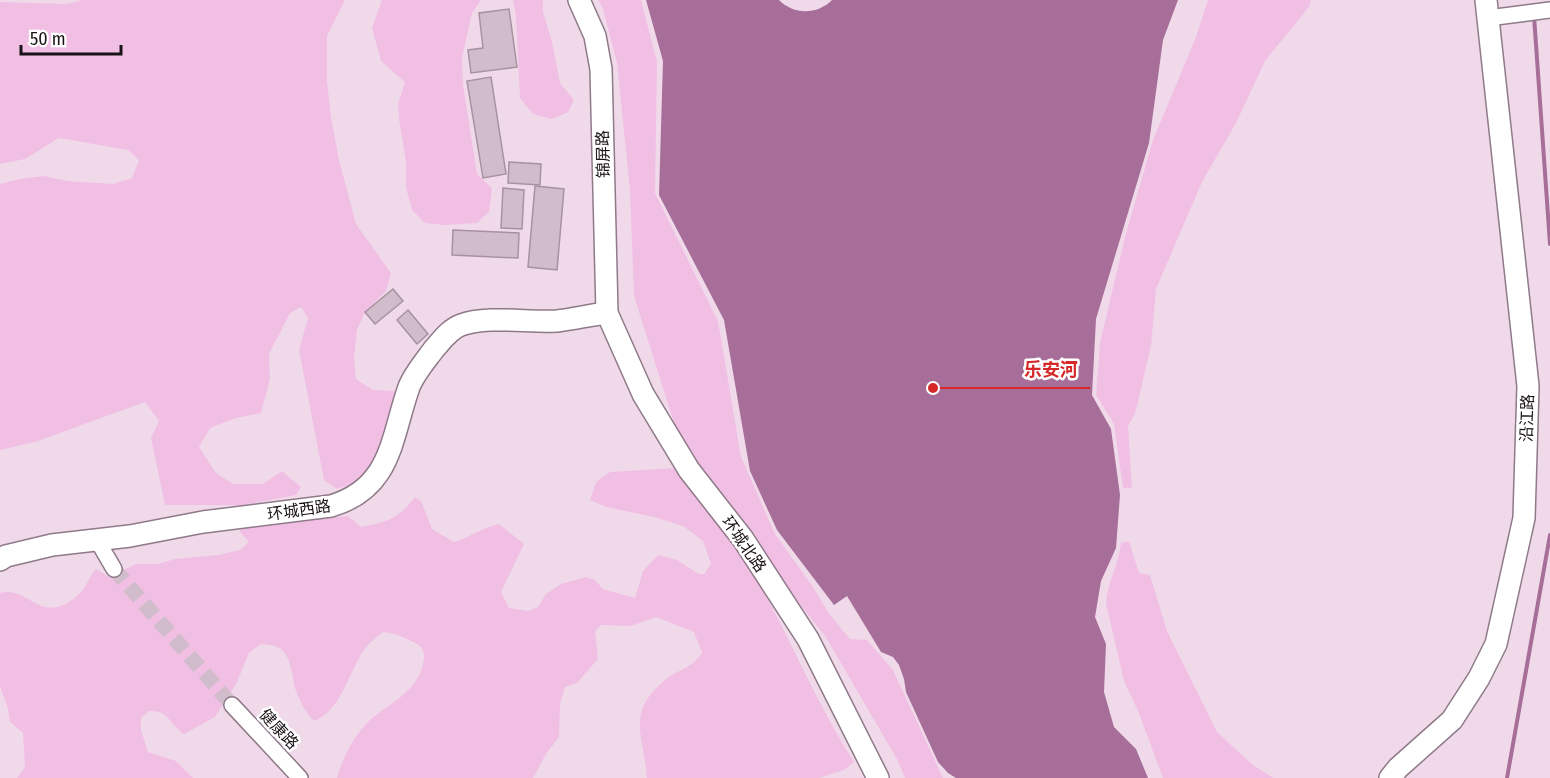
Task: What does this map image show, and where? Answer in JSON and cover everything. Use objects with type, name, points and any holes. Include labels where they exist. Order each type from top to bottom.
[{"type":"street","name":"锦屏路","points":[[579,0],[595,36],[601,69],[607,313]]},
{"type":"street","points":[[1487,9],[1550,10]]},
{"type":"street","name":"沿江路","points":[[1390,778],[1398,768],[1452,720],[1479,678],[1496,644],[1524,518],[1528,386],[1487,9]]},
{"type":"street","name":"环城西路","points":[[0,560],[6,556],[52,545],[130,536],[203,522],[331,507],[350,501],[369,486],[383,467],[396,435],[410,385],[445,336],[461,325],[488,320],[557,321],[607,313]]},
{"type":"street","name":"环城北路","points":[[607,313],[643,394],[689,470],[743,539],[808,639],[878,778]]},
{"type":"street","points":[[97,540],[114,569]]},
{"type":"street","name":"健康路","points":[[232,705],[300,778]]},
{"type":"shaded area","points":[[82,0],[345,0],[327,36],[327,81],[331,117],[339,160],[356,224],[391,273],[386,291],[365,312],[357,330],[354,357],[356,379],[373,390],[395,391],[397,410],[371,466],[352,484],[337,489],[324,480],[299,350],[308,318],[301,307],[290,313],[269,354],[270,379],[261,413],[236,418],[210,428],[199,447],[216,473],[233,484],[263,484],[282,471],[301,487],[296,495],[244,505],[165,505],[151,438],[159,421],[145,402],[35,442],[0,450],[0,184],[44,176],[67,181],[113,184],[132,178],[139,160],[128,150],[59,138],[25,159],[0,164],[0,2],[67,4]]},
{"type":"shaded area","points":[[382,0],[481,0],[472,13],[462,58],[463,85],[477,174],[492,188],[489,212],[477,223],[444,225],[425,223],[412,210],[406,188],[406,162],[398,104],[405,82],[381,61],[372,28]]},
{"type":"shaded area","points":[[513,0],[543,0],[543,12],[560,83],[574,100],[568,112],[552,119],[533,114],[520,98]]},
{"type":"shaded area","points":[[598,0],[641,0],[657,62],[655,193],[718,321],[741,457],[775,534],[830,615],[850,639],[867,640],[893,670],[943,778],[905,778],[897,759],[825,636],[779,578],[679,439],[634,296],[630,190],[617,63],[603,9]]},
{"type":"shaded area","points":[[646,0],[779,0],[798,11],[813,11],[832,0],[1178,0],[1163,40],[1149,143],[1096,319],[1092,395],[1111,429],[1120,495],[1116,548],[1101,581],[1095,617],[1106,644],[1104,692],[1114,727],[1136,749],[1148,778],[956,778],[948,773],[938,762],[906,692],[899,665],[893,657],[881,652],[847,596],[834,605],[777,530],[750,471],[724,320],[659,195],[663,61]]},
{"type":"shaded area","points":[[1208,0],[1311,0],[1309,7],[1265,61],[1236,123],[1202,182],[1156,289],[1151,346],[1135,414],[1128,426],[1132,488],[1123,488],[1114,424],[1096,395],[1100,343],[1125,237],[1153,140],[1196,37]]},
{"type":"shaded area","points":[[677,468],[755,576],[827,717],[854,762],[844,770],[819,778],[647,778],[640,726],[645,703],[665,680],[693,663],[702,653],[694,632],[656,617],[631,626],[601,625],[595,631],[598,659],[577,683],[565,687],[560,704],[559,737],[546,754],[533,778],[337,778],[345,756],[358,734],[376,715],[408,691],[423,664],[424,653],[420,646],[400,636],[383,632],[361,654],[332,707],[314,721],[298,697],[286,655],[279,648],[261,644],[249,653],[237,682],[215,717],[184,734],[165,715],[149,711],[141,718],[141,730],[148,752],[176,761],[193,778],[17,778],[25,767],[23,733],[10,722],[0,686],[0,593],[19,594],[44,607],[53,607],[64,604],[77,596],[96,569],[109,577],[136,564],[158,564],[175,559],[218,555],[240,550],[249,542],[240,532],[242,526],[348,516],[361,527],[370,525],[397,515],[415,497],[421,501],[432,529],[454,542],[499,524],[524,544],[501,592],[509,608],[528,611],[538,607],[546,594],[561,584],[586,577],[595,580],[603,589],[635,598],[643,571],[658,555],[677,560],[699,574],[704,574],[711,564],[703,541],[683,526],[606,507],[590,500],[596,482],[610,472]]},
{"type":"shaded area","points":[[1129,541],[1139,573],[1150,575],[1167,631],[1217,732],[1253,765],[1273,778],[1163,778],[1124,681],[1106,604],[1108,588],[1121,543]]},
{"type":"building","points":[[509,9],[517,67],[471,73],[468,50],[483,48],[479,13]]},
{"type":"building","points":[[491,77],[506,174],[483,178],[467,81]]},
{"type":"building","points":[[509,162],[541,164],[540,185],[508,183]]},
{"type":"building","points":[[535,186],[564,189],[557,270],[528,267]]},
{"type":"building","points":[[503,188],[524,190],[522,229],[501,228]]},
{"type":"building","points":[[453,230],[519,233],[518,258],[452,255]]},
{"type":"building","points":[[393,289],[403,301],[375,324],[365,312]]},
{"type":"building","points":[[408,310],[428,334],[417,344],[397,320]]},
{"type":"waterway","points":[[1534,16],[1550,244]]},
{"type":"waterway","points":[[1507,778],[1550,535]]},
{"type":"tunnel","points":[[114,569],[232,705]]},
{"type":"place","name":"乐安河","points":[[933,388]]}]
